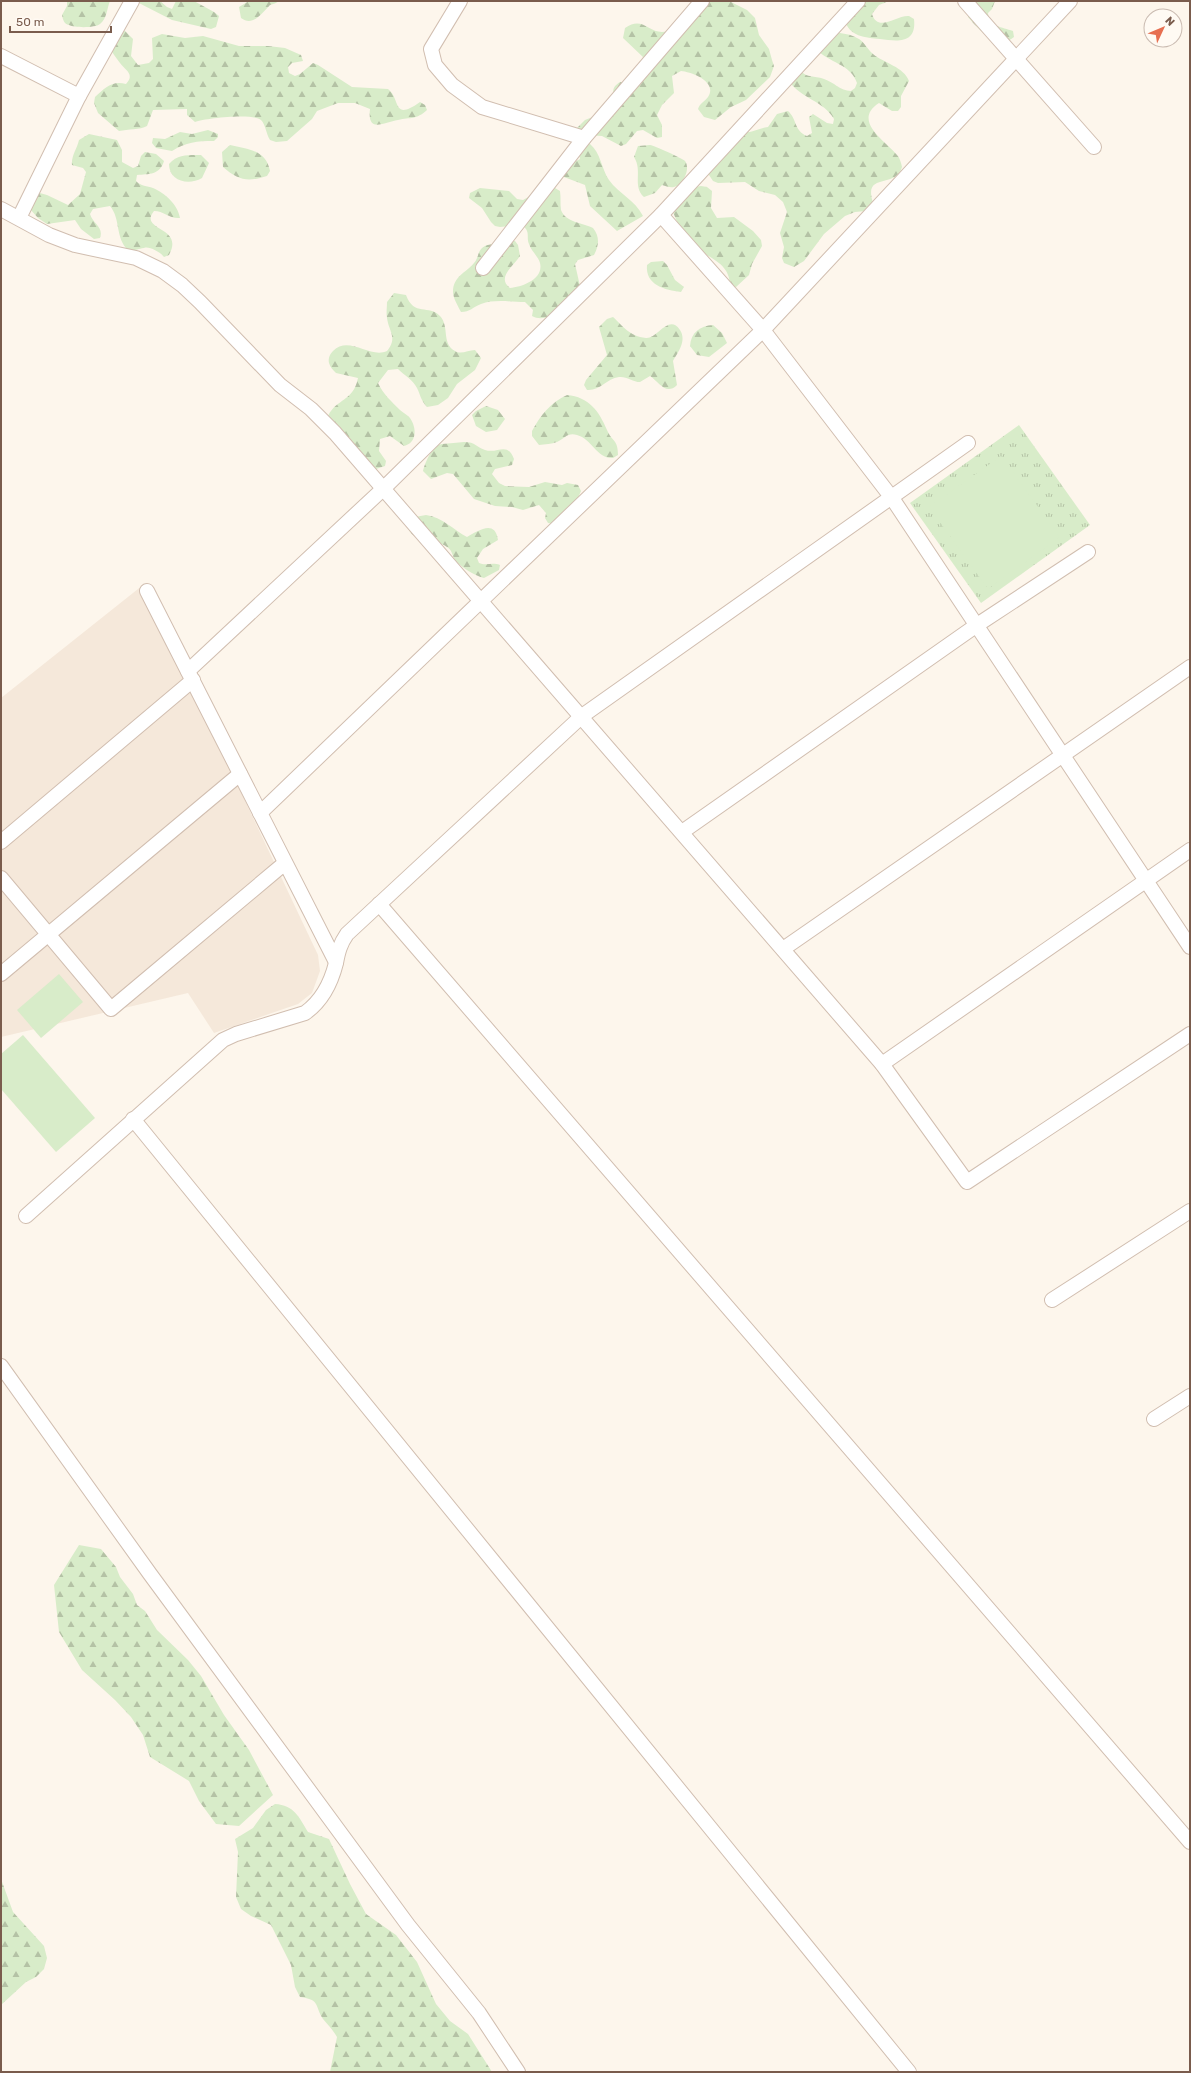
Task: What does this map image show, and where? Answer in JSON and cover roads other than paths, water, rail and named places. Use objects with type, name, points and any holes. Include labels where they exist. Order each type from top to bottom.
[{"type":"street","points":[[19,218],[79,96],[132,1]]},
{"type":"street","points":[[460,1],[430,49],[435,65],[452,85],[482,107],[584,138]]},
{"type":"street","points":[[483,268],[584,138],[702,1]]},
{"type":"street","points":[[1,842],[190,676],[384,488],[661,215],[858,1]]},
{"type":"street","points":[[965,1],[1094,147]]},
{"type":"street","points":[[260,813],[763,330],[1070,1]]},
{"type":"street","points":[[1,56],[79,96]]},
{"type":"street","points":[[1,209],[50,235],[76,244],[136,258],[149,263],[182,285],[280,385],[311,409],[335,432],[882,1064],[967,1182],[1190,1034]]},
{"type":"street","points":[[661,215],[763,330],[892,498],[978,624],[1190,946]]},
{"type":"street","points":[[26,1216],[223,1040],[236,1034],[305,1012],[313,1007],[324,994],[336,962],[342,940],[582,716],[968,444]]},
{"type":"street","points":[[682,832],[978,624],[1088,552]]},
{"type":"street","points":[[147,590],[336,962]]},
{"type":"street","points":[[783,949],[1190,667]]},
{"type":"street","points":[[1,974],[240,774]]},
{"type":"street","points":[[882,1064],[1190,850]]},
{"type":"street","points":[[1,878],[111,1010],[285,863]]},
{"type":"street","points":[[379,904],[1190,1842]]},
{"type":"street","points":[[133,1119],[909,2072]]},
{"type":"street","points":[[1052,1300],[1190,1211]]},
{"type":"street","points":[[1,1366],[146,1568],[408,1925],[479,2013],[518,2072]]},
{"type":"street","points":[[1154,1419],[1190,1396]]}]
